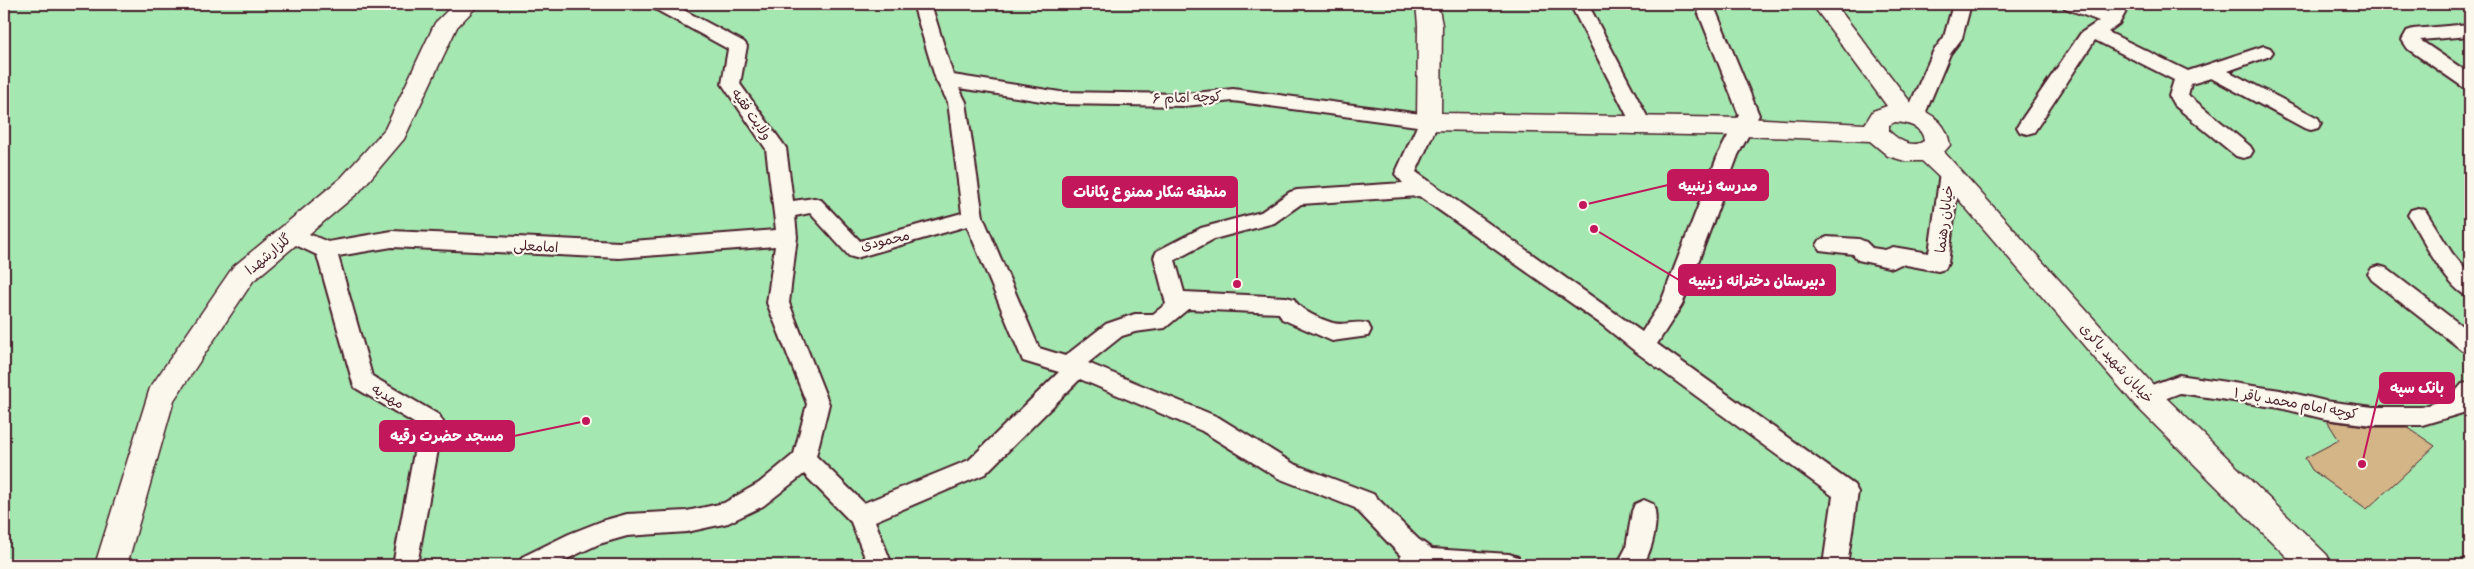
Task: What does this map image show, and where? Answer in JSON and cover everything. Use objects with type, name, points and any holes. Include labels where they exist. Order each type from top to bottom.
[{"type":"main road","name":"گلزارشهدا","points":[[112,565],[160,396],[243,274],[350,185],[395,133],[448,23],[468,4]]},
{"type":"main road","points":[[1427,4],[1430,25],[1429,121],[1744,127],[1877,132]]},
{"type":"main road","points":[[1823,4],[1911,115]]},
{"type":"main road","points":[[1893,113],[1911,115],[1929,124],[1937,135],[1937,145],[1928,152],[1905,153],[1892,148],[1877,132],[1877,124],[1882,117],[1893,113]]},
{"type":"main road","name":"خیابان شهید باکری","points":[[1928,152],[1950,172],[2146,397],[2316,565]]},
{"type":"street","name":"ولایت فقیه","points":[[659,4],[738,46],[731,84],[776,148],[782,210]]},
{"type":"street","points":[[922,4],[945,80],[957,102],[973,217],[1031,355],[1072,367],[1210,424],[1286,471],[1364,501],[1406,556],[1427,560],[1509,565]]},
{"type":"street","points":[[1579,4],[1587,23],[1642,126]]},
{"type":"street","points":[[1644,346],[1671,305],[1728,155],[1749,115],[1704,4]]},
{"type":"street","points":[[1911,115],[1942,52],[1953,38],[1962,4]]},
{"type":"street","points":[[2071,4],[2113,20]]},
{"type":"street","points":[[2027,127],[2087,37],[2113,20],[2121,4]]},
{"type":"street","points":[[2470,30],[2413,35],[2411,40],[2414,45],[2470,83]]},
{"type":"street","points":[[2094,32],[2184,77],[2196,78],[2264,52]]},
{"type":"street","points":[[2214,71],[2311,123]]},
{"type":"street","points":[[2184,77],[2178,96],[2180,100],[2244,151]]},
{"type":"street","name":"کوچه امام ۶","points":[[945,80],[1060,98],[1185,100],[1233,95],[1429,121]]},
{"type":"street","points":[[1429,121],[1405,174],[1423,189],[1609,318],[1644,346],[1846,492],[1835,565]]},
{"type":"street","name":"خیابان رهنما","points":[[1827,245],[1859,247],[1865,254],[1893,260],[1893,254],[1938,263],[1950,172]]},
{"type":"street","points":[[861,516],[978,467],[1072,367],[1114,330],[1135,322],[1157,322],[1178,307],[1164,256],[1208,233],[1267,218],[1297,197],[1423,189]]},
{"type":"street","name":"محمودی","points":[[782,210],[814,205],[856,250],[973,217]]},
{"type":"street","points":[[531,565],[581,539],[626,525],[696,520],[735,511],[753,502],[804,459],[818,404],[778,303],[787,237],[782,210]]},
{"type":"street","points":[[2418,215],[2445,259],[2470,289]]},
{"type":"street","points":[[290,234],[326,250]]},
{"type":"street","name":"امامعلی","points":[[326,250],[392,239],[619,250],[787,237]]},
{"type":"street","name":"مهدیه","points":[[326,250],[362,381],[431,422],[405,565]]},
{"type":"street","points":[[2379,274],[2470,344]]},
{"type":"street","points":[[1176,300],[1286,305],[1290,313],[1332,332],[1360,330]]},
{"type":"street","name":"کوچه امام محمد باقر ۱","points":[[2146,397],[2179,384],[2280,399],[2325,410],[2373,416],[2422,416],[2458,405],[2470,391]]},
{"type":"street","points":[[804,459],[861,516],[880,565]]},
{"type":"street","points":[[1629,565],[1638,551],[1644,511]]},
{"type":"green space","points":[[4,4],[2470,4],[2470,565],[4,565]]},
{"type":"building","points":[[2327,421],[2373,427],[2407,427],[2435,446],[2367,509],[2312,470],[2305,458],[2339,440]]},
{"type":"place","name":"مدرسه زینبیه","points":[[1583,205]]},
{"type":"place","name":"دبیرستان دخترانه زینبیه","points":[[1594,229]]},
{"type":"place","name":"منطقه شکار ممنوع یکانات","points":[[1237,284]]},
{"type":"place","name":"مسجد حضرت رقیه","points":[[586,421]]},
{"type":"place","name":"بانک سپه","points":[[2362,464]]}]
